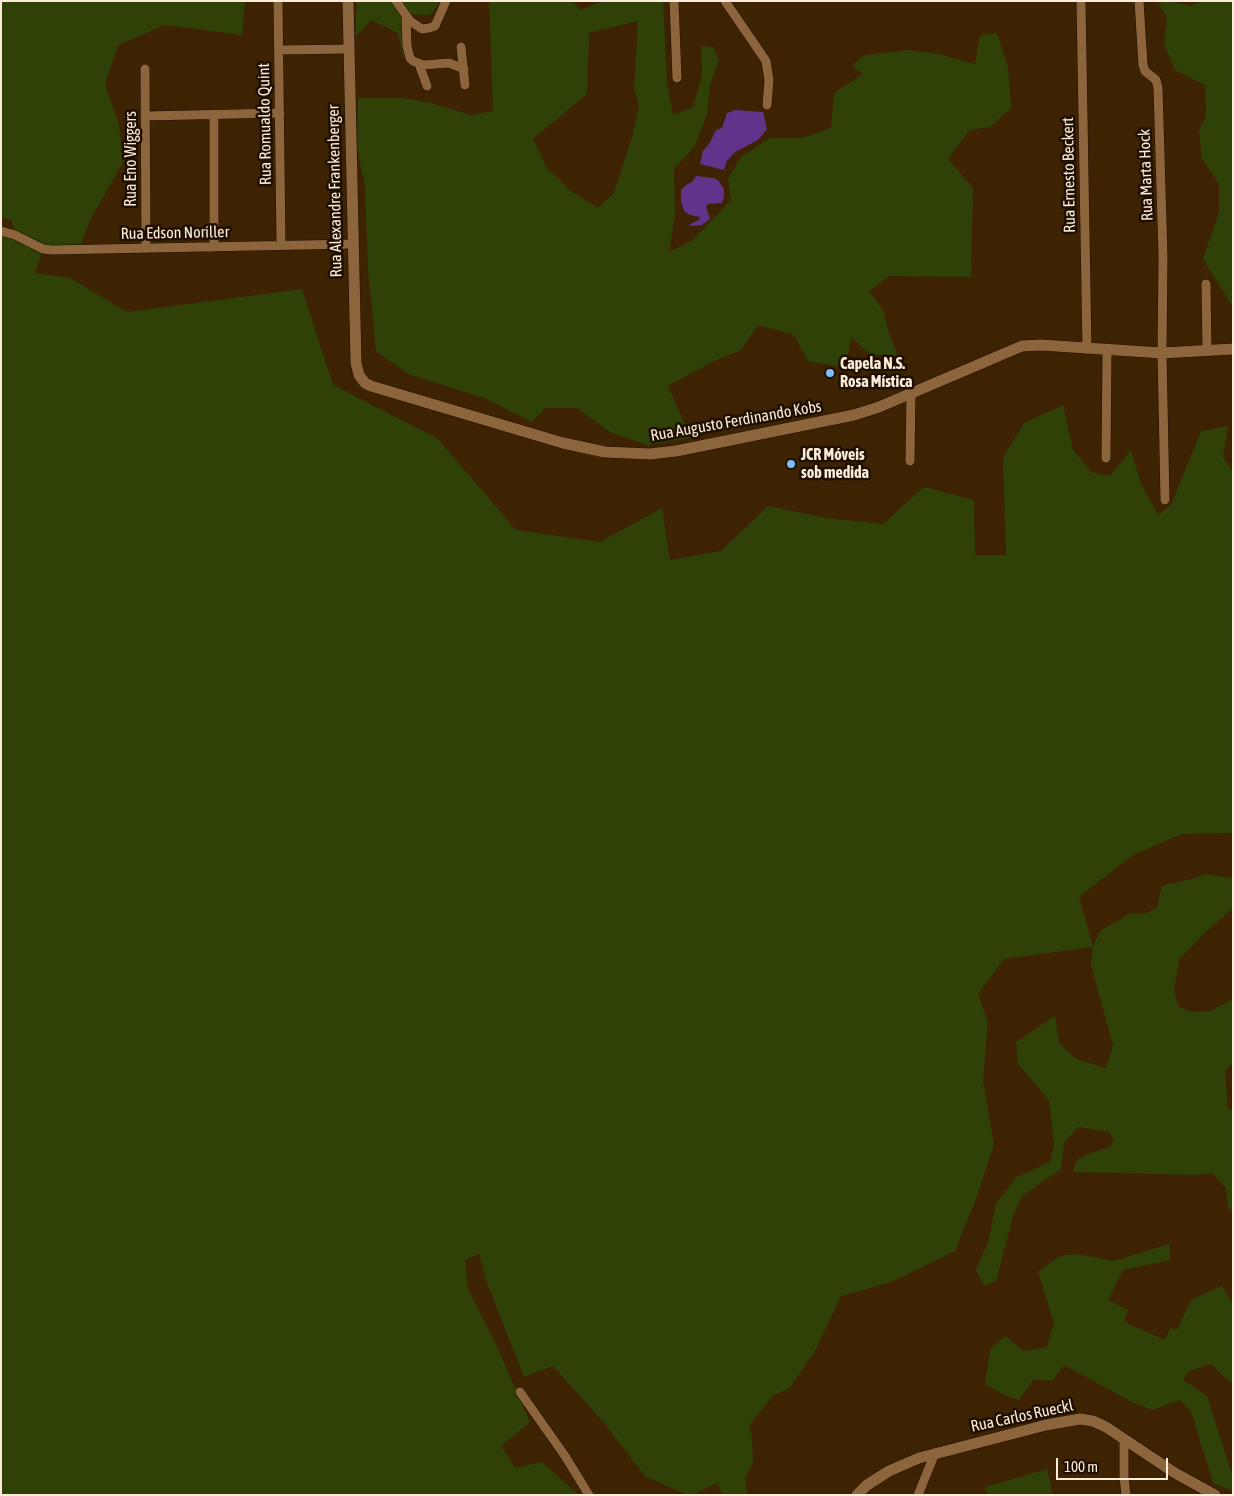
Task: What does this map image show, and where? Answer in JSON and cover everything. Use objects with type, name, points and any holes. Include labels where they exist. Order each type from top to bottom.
[{"type":"street","name":"Rua Romualdo Quint","points":[[278,1],[281,246]]},
{"type":"street","name":"Rua Alexandre Frankenberger","points":[[348,1],[356,362],[362,379]]},
{"type":"street","points":[[396,1],[406,16],[422,29],[435,26],[446,1]]},
{"type":"street","points":[[674,1],[677,78]]},
{"type":"street","points":[[726,1],[766,61],[769,80],[767,105]]},
{"type":"street","name":"Rua Ernesto Beckert","points":[[1081,1],[1087,349]]},
{"type":"street","name":"Rua Marta Hock","points":[[1139,1],[1143,65],[1145,71],[1156,80],[1158,88],[1163,256],[1162,353],[1165,500]]},
{"type":"street","points":[[406,16],[407,46],[410,58],[419,64],[449,63],[464,69]]},
{"type":"street","points":[[461,47],[465,85]]},
{"type":"street","points":[[279,50],[349,49]]},
{"type":"street","points":[[419,64],[427,86]]},
{"type":"street","name":"Rua Eno Wiggers","points":[[145,69],[146,248]]},
{"type":"street","points":[[146,116],[280,114]]},
{"type":"street","points":[[214,115],[214,247]]},
{"type":"street","name":"Rua Edson Noriller","points":[[1,231],[15,235],[43,249],[52,250],[353,244]]},
{"type":"street","points":[[1206,284],[1207,351]]},
{"type":"street","name":"Rua Augusto Ferdinando Kobs","points":[[362,379],[371,386],[380,389],[506,427],[589,449],[622,454],[650,454],[676,451],[865,412],[1022,346],[1041,345],[1162,353],[1233,349]]},
{"type":"street","points":[[1106,458],[1107,350]]},
{"type":"street","points":[[910,461],[912,393]]},
{"type":"street","points":[[520,1392],[565,1456],[589,1495]]},
{"type":"street","name":"Rua Carlos Rueckl","points":[[857,1495],[889,1471],[905,1463],[935,1453],[1070,1420],[1086,1419],[1099,1423],[1175,1473],[1215,1495]]},
{"type":"street","points":[[1124,1440],[1126,1495]]},
{"type":"street","points":[[918,1495],[935,1453]]},
{"type":"green space","points":[[1,1],[245,1],[242,35],[165,25],[118,45],[105,84],[119,125],[123,162],[89,222],[79,250],[43,249],[35,273],[70,278],[127,312],[302,289],[333,385],[437,438],[516,530],[600,542],[662,508],[670,560],[721,551],[768,506],[826,518],[883,524],[924,487],[974,500],[975,555],[1006,555],[1003,458],[1024,423],[1063,405],[1073,450],[1091,472],[1110,476],[1131,450],[1141,484],[1158,515],[1171,505],[1201,431],[1228,426],[1223,457],[1233,472],[1233,833],[1182,834],[1133,855],[1079,897],[1093,946],[1100,931],[1131,913],[1144,914],[1157,908],[1162,886],[1206,874],[1230,878],[1233,876],[1233,908],[1202,935],[1179,960],[1174,990],[1178,1006],[1190,1012],[1211,1011],[1231,1000],[1233,1003],[1233,1063],[1225,1070],[1228,1108],[1233,1111],[1233,1211],[1228,1208],[1226,1188],[1212,1173],[1197,1175],[1073,1172],[1077,1160],[1109,1147],[1114,1140],[1109,1132],[1078,1127],[1064,1143],[1061,1169],[1022,1196],[1013,1216],[996,1281],[984,1286],[976,1270],[988,1242],[996,1204],[1017,1177],[1050,1162],[1054,1144],[1049,1100],[1018,1064],[1016,1042],[1055,1016],[1059,1043],[1076,1059],[1106,1068],[1113,1045],[1091,965],[1093,947],[1004,959],[978,994],[988,1022],[983,1081],[994,1144],[977,1196],[955,1251],[891,1282],[841,1296],[815,1351],[789,1389],[774,1395],[749,1425],[752,1436],[753,1463],[745,1478],[747,1495],[723,1495],[717,1483],[692,1495],[687,1495],[645,1476],[605,1424],[553,1366],[524,1377],[487,1283],[479,1254],[465,1260],[468,1289],[498,1349],[530,1422],[501,1446],[515,1468],[542,1462],[579,1495],[1,1495],[1,231],[15,234],[12,220],[1,218]]},
{"type":"green space","points":[[357,1],[441,1],[430,15],[405,14],[404,62],[398,33],[371,20],[355,37]]},
{"type":"green space","points":[[489,1],[572,1],[581,10],[602,1],[663,1],[667,84],[673,115],[693,107],[702,76],[701,46],[713,47],[719,60],[710,85],[707,113],[695,146],[674,169],[675,216],[669,252],[693,240],[731,200],[728,178],[742,156],[770,138],[802,138],[831,128],[834,93],[863,74],[852,66],[864,55],[909,50],[939,54],[975,64],[980,35],[997,33],[1008,67],[1011,108],[990,127],[970,130],[948,159],[973,188],[971,277],[889,276],[869,291],[883,310],[898,357],[870,354],[851,337],[846,368],[808,361],[794,335],[758,325],[741,350],[714,361],[668,386],[691,438],[647,445],[610,432],[577,408],[545,408],[532,422],[487,399],[408,374],[376,351],[368,270],[365,186],[357,149],[358,98],[403,98],[431,103],[471,115],[493,111]],"holes":[[[638,21],[634,88],[639,105],[633,134],[614,193],[598,208],[571,191],[547,168],[533,139],[587,94],[589,33]]]},
{"type":"green space","points":[[1158,1],[1169,1],[1191,6],[1202,1],[1233,1],[1233,307],[1203,259],[1219,212],[1219,184],[1202,159],[1199,130],[1206,116],[1205,85],[1175,70],[1164,44],[1167,19]]},
{"type":"green space","points":[[1169,1244],[1170,1260],[1123,1270],[1108,1300],[1128,1310],[1124,1322],[1165,1340],[1170,1328],[1177,1330],[1191,1300],[1222,1286],[1233,1305],[1233,1383],[1211,1364],[1189,1371],[1183,1380],[1207,1396],[1233,1477],[1233,1491],[1213,1483],[1191,1411],[1180,1400],[1152,1410],[1130,1401],[1064,1365],[1052,1381],[1033,1380],[1019,1400],[1004,1395],[985,1384],[990,1350],[1005,1336],[1024,1351],[1047,1347],[1054,1323],[1038,1272],[1052,1261],[1064,1255],[1077,1254],[1114,1261]]},
{"type":"green space","points":[[1047,1469],[1053,1495],[987,1495],[985,1487]]},
{"type":"shaded area","points":[[735,110],[763,112],[767,129],[758,140],[735,152],[726,162],[724,170],[700,164],[703,151],[716,130],[722,128],[727,113]]},
{"type":"shaded area","points":[[696,176],[718,180],[724,189],[724,197],[722,203],[708,204],[706,207],[710,219],[702,225],[694,226],[688,225],[699,220],[700,217],[690,215],[684,211],[681,201],[681,190],[692,182]]},
{"type":"place","name":"Capela N.S. Rosa Mística","points":[[830,373]]},
{"type":"place","name":"JCR Móveis sob medida","points":[[791,464]]}]
